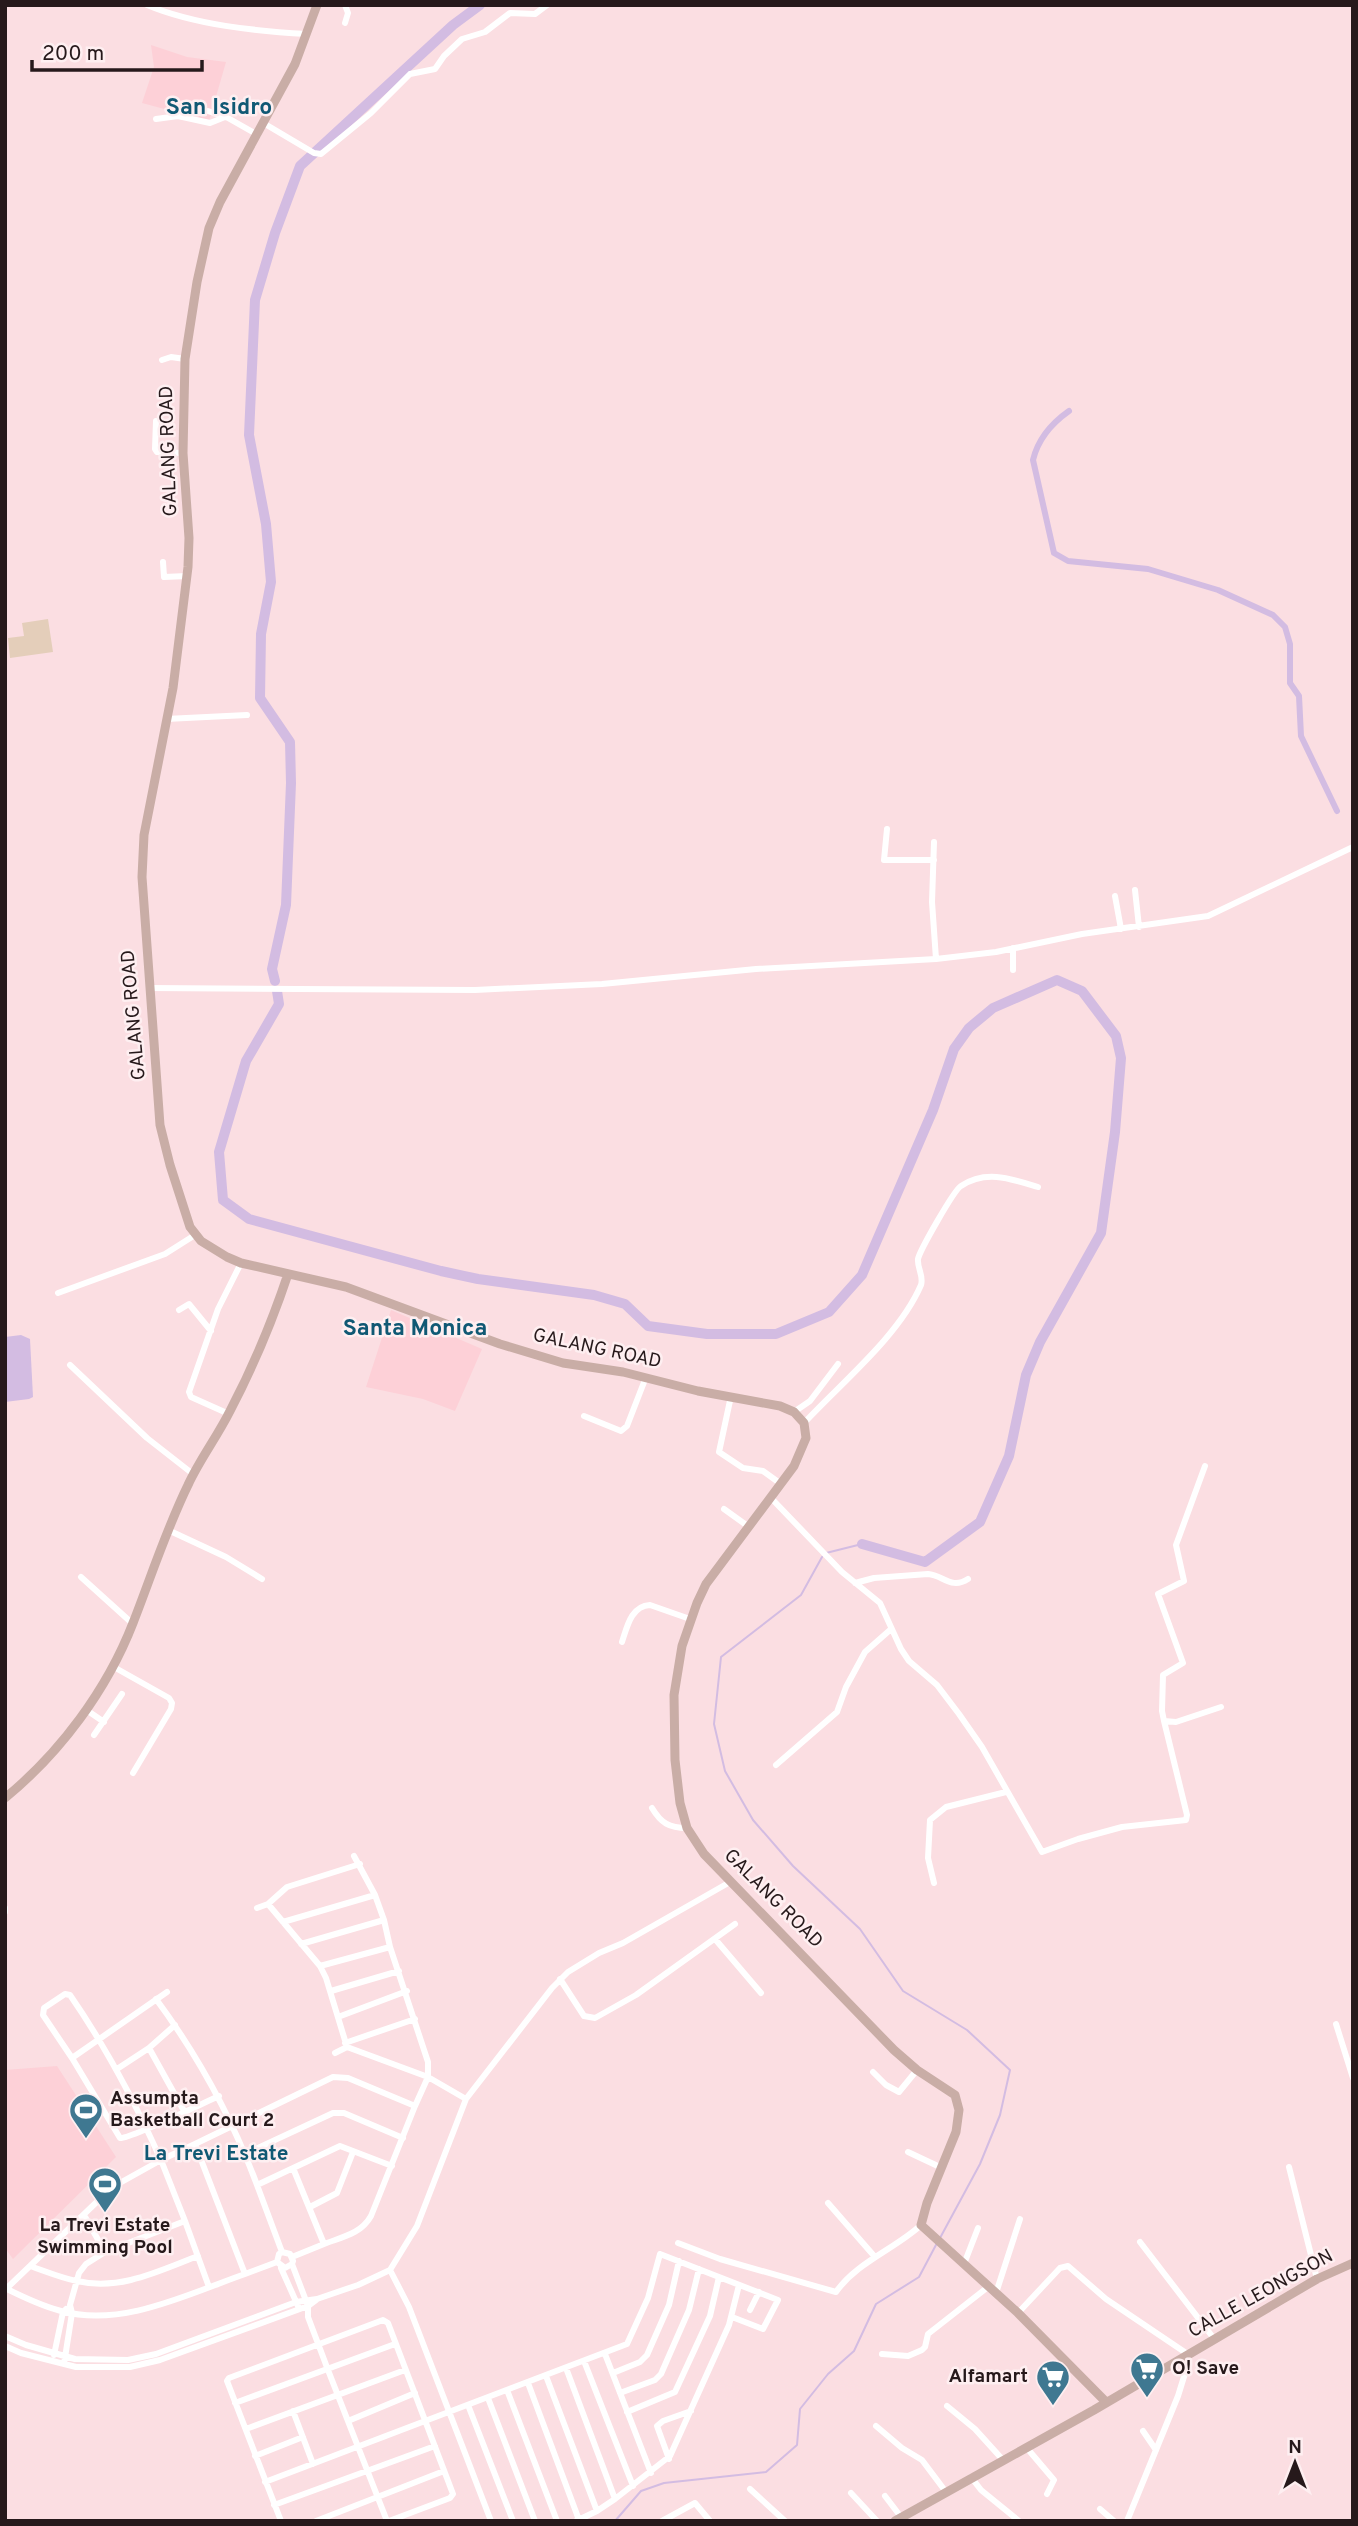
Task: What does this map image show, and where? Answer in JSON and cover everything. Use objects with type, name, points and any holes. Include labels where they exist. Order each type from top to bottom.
[{"type":"street","points":[[147,5],[193,19],[263,32],[307,34]]},
{"type":"street","name":"GALANG ROAD","points":[[317,5],[295,64],[265,124],[220,202],[209,228],[185,359],[183,453],[189,538],[187,576],[173,688],[144,835],[142,898],[157,1055],[160,1125],[170,1165],[195,1236],[212,1250],[241,1263],[346,1287],[500,1344],[563,1363],[646,1377],[698,1391],[780,1406],[794,1412]]},
{"type":"street","points":[[345,5],[348,13],[345,23]]},
{"type":"street","points":[[265,124],[314,153],[321,154],[348,133],[410,74],[435,69],[462,39],[485,32],[510,13],[535,14],[547,5]]},
{"type":"street","points":[[208,111],[258,135]]},
{"type":"street","points":[[156,119],[178,116],[210,123],[225,117]]},
{"type":"street","points":[[162,360],[171,356],[185,359]]},
{"type":"street","points":[[156,421],[157,452],[183,453]]},
{"type":"street","points":[[163,562],[164,578],[187,576]]},
{"type":"street","points":[[166,719],[247,715]]},
{"type":"street","points":[[887,829],[884,860],[933,860]]},
{"type":"street","points":[[934,842],[936,959]]},
{"type":"street","points":[[149,988],[475,990],[602,984],[756,969],[936,959],[1208,916],[1353,847]]},
{"type":"street","points":[[1135,890],[1139,927]]},
{"type":"street","points":[[1115,896],[1121,929]]},
{"type":"street","points":[[1013,948],[1013,970]]},
{"type":"street","points":[[838,1364],[810,1401],[794,1412],[804,1423],[887,1337],[922,1283],[918,1258],[957,1189],[970,1181],[991,1176],[1038,1187]]},
{"type":"street","points":[[58,1293],[165,1254],[195,1236]]},
{"type":"street","points":[[229,1414],[191,1397],[189,1392],[218,1309],[241,1263]]},
{"type":"street","points":[[5,1798],[57,1749],[112,1667],[193,1474],[229,1414],[260,1348],[288,1274]]},
{"type":"street","points":[[179,1310],[189,1304],[211,1331]]},
{"type":"street","points":[[70,1365],[147,1437],[193,1474]]},
{"type":"street","points":[[584,1416],[621,1431],[626,1426],[646,1377]]},
{"type":"street","points":[[731,1396],[719,1452],[743,1468],[764,1471],[780,1484]]},
{"type":"street","name":"GALANG ROAD","points":[[804,1423],[806,1438],[803,1448],[772,1499],[716,1568],[690,1619],[676,1679],[674,1712],[677,1783],[687,1828],[704,1854],[894,2050],[918,2070],[946,2087],[957,2101],[959,2110],[956,2132],[927,2203],[922,2226]]},
{"type":"street","points":[[772,1499],[830,1559],[880,1603],[890,1630],[909,1661],[937,1685],[959,1714],[982,1748],[1042,1852],[1122,1827],[1186,1820],[1161,1698],[1163,1675],[1182,1662],[1158,1594],[1184,1581],[1175,1545],[1205,1466]]},
{"type":"street","points":[[724,1508],[749,1527]]},
{"type":"street","points":[[168,1530],[226,1557],[262,1579]]},
{"type":"street","points":[[855,1583],[874,1578],[928,1574],[935,1575],[946,1583],[961,1584],[968,1579]]},
{"type":"street","points":[[81,1577],[132,1624]]},
{"type":"street","points":[[622,1643],[630,1619],[637,1609],[643,1606],[650,1605],[690,1619]]},
{"type":"street","points":[[776,1765],[837,1712],[846,1687],[865,1652],[890,1630]]},
{"type":"street","points":[[112,1667],[161,1693],[172,1703],[133,1773]]},
{"type":"street","points":[[94,1735],[122,1694]]},
{"type":"street","points":[[1164,1721],[1177,1722],[1220,1707]]},
{"type":"street","points":[[85,1709],[104,1722]]},
{"type":"street","points":[[934,1883],[928,1858],[930,1820],[946,1807],[1006,1792]]},
{"type":"street","points":[[652,1808],[665,1825],[687,1828]]},
{"type":"street","points":[[354,1856],[384,1920],[390,1947],[430,2068],[428,2077],[368,2222],[354,2233],[324,2244],[292,2261],[285,2268],[279,2265],[245,2274],[133,2313],[121,2315],[63,2312],[6,2288],[118,2184],[161,2160],[333,2077],[348,2078],[415,2106]]},
{"type":"street","points":[[257,1909],[268,1904],[288,1887],[360,1864]]},
{"type":"street","points":[[5,2336],[64,2364],[103,2368],[130,2367],[358,2285],[390,2270],[416,2225],[467,2099],[560,1979],[599,1953],[623,1943],[730,1882]]},
{"type":"street","points":[[283,1922],[374,1895]]},
{"type":"street","points":[[268,1904],[320,1966],[331,1991],[346,2045]]},
{"type":"street","points":[[301,1944],[384,1920]]},
{"type":"street","points":[[560,1979],[584,2016],[595,2018],[636,1996],[735,1924]]},
{"type":"street","points":[[715,1939],[761,1993]]},
{"type":"street","points":[[320,1966],[390,1947]]},
{"type":"street","points":[[331,1991],[399,1971]]},
{"type":"street","points":[[72,2058],[167,1992]]},
{"type":"street","points":[[338,2017],[407,1992]]},
{"type":"street","points":[[209,2287],[147,2128],[100,2038],[70,1995],[65,1994],[44,2008],[43,2015],[120,2138],[125,2139],[147,2128],[184,2111],[219,2096]]},
{"type":"street","points":[[156,1999],[219,2096],[234,2126],[282,2252]]},
{"type":"street","points":[[335,2053],[346,2045],[415,2019]]},
{"type":"street","points":[[1336,2024],[1353,2078]]},
{"type":"street","points":[[117,2069],[149,2048],[175,2025]]},
{"type":"street","points":[[346,2045],[428,2077],[467,2099]]},
{"type":"street","points":[[149,2048],[184,2111]]},
{"type":"street","points":[[873,2071],[886,2085],[899,2092],[918,2070]]},
{"type":"street","points":[[245,2154],[333,2113],[344,2113],[403,2138]]},
{"type":"street","points":[[195,2144],[245,2274]]},
{"type":"street","points":[[257,2185],[337,2147],[392,2166]]},
{"type":"street","points":[[310,2207],[337,2193],[353,2152]]},
{"type":"street","points":[[908,2152],[942,2168]]},
{"type":"street","points":[[1289,2167],[1317,2279]]},
{"type":"street","points":[[293,2168],[324,2244]]},
{"type":"street","points":[[828,2203],[875,2257]]},
{"type":"street","points":[[84,2215],[105,2252]]},
{"type":"street","points":[[882,2354],[908,2356],[922,2350],[928,2334],[992,2290],[1020,2219]]},
{"type":"street","points":[[54,2358],[63,2312],[70,2305],[77,2281],[86,2264],[105,2252],[185,2221]]},
{"type":"street","points":[[678,2244],[720,2259],[836,2292],[841,2284],[875,2257],[922,2226],[1018,2313],[1106,2402]]},
{"type":"street","points":[[960,2261],[978,2228]]},
{"type":"street","points":[[1140,2242],[1215,2340]]},
{"type":"street","points":[[281,2521],[226,2381],[229,2378],[318,2344],[383,2319],[388,2323],[453,2494],[451,2498],[388,2521],[377,2497],[318,2344],[308,2317],[307,2303],[290,2254],[282,2252]]},
{"type":"street","points":[[282,2252],[277,2258],[279,2265],[298,2306],[308,2317]]},
{"type":"street","points":[[30,2266],[77,2281],[101,2284],[132,2281],[198,2256]]},
{"type":"street","points":[[265,2482],[627,2344],[650,2293],[658,2256],[679,2261],[778,2300],[763,2329],[732,2317]]},
{"type":"street","points":[[613,2373],[640,2362],[647,2355],[669,2305],[679,2261]]},
{"type":"street","name":"CALLE LEONGSON","points":[[898,2519],[1215,2340],[1317,2279],[1353,2263]]},
{"type":"street","points":[[1018,2313],[1060,2268],[1068,2266],[1106,2299],[1188,2355],[1178,2396],[1127,2521]]},
{"type":"street","points":[[620,2393],[654,2380],[661,2374],[689,2310],[699,2269]]},
{"type":"street","points":[[390,2270],[403,2292],[491,2521]]},
{"type":"street","points":[[627,2412],[675,2392],[710,2316],[719,2277]]},
{"type":"street","points":[[528,2383],[578,2520],[615,2499],[668,2459],[732,2317],[738,2285]]},
{"type":"street","points":[[750,2310],[759,2292]]},
{"type":"street","points":[[64,2364],[72,2313],[70,2305]]},
{"type":"street","points":[[235,2403],[395,2344]]},
{"type":"street","points":[[5,2346],[21,2353],[54,2358],[66,2356],[97,2361],[158,2357]]},
{"type":"street","points":[[605,2354],[651,2473]]},
{"type":"street","points":[[584,2361],[633,2486]]},
{"type":"street","points":[[566,2368],[615,2499]]},
{"type":"street","points":[[246,2429],[405,2370]]},
{"type":"street","points":[[546,2376],[597,2511]]},
{"type":"street","points":[[508,2390],[557,2521]]},
{"type":"street","points":[[348,2421],[415,2393]]},
{"type":"street","points":[[488,2398],[535,2521]]},
{"type":"street","points":[[468,2405],[513,2521]]},
{"type":"street","points":[[947,2406],[975,2429],[1003,2460]]},
{"type":"street","points":[[293,2411],[313,2464]]},
{"type":"street","points":[[668,2459],[657,2426],[663,2421],[691,2411]]},
{"type":"street","points":[[876,2427],[896,2444],[922,2460],[946,2492]]},
{"type":"street","points":[[1143,2431],[1156,2450]]},
{"type":"street","points":[[255,2456],[303,2437]]},
{"type":"street","points":[[274,2505],[435,2446]]},
{"type":"street","points":[[1026,2446],[1054,2480],[1048,2494]]},
{"type":"street","points":[[316,2521],[444,2471]]},
{"type":"street","points":[[971,2477],[981,2490],[1019,2521]]},
{"type":"street","points":[[750,2488],[785,2521]]},
{"type":"street","points":[[851,2493],[877,2521]]},
{"type":"street","points":[[885,2496],[898,2519]]},
{"type":"street","points":[[662,2521],[694,2503],[699,2505],[710,2521]]},
{"type":"street","points":[[1100,2509],[1115,2521]]},
{"type":"shaded area","points":[[151,45],[187,57],[226,62],[209,121],[142,103],[154,67]]},
{"type":"shaded area","points":[[48,619],[53,652],[10,658],[8,638],[24,636],[22,623]]},
{"type":"shaded area","points":[[391,1310],[482,1349],[455,1411],[423,1399],[366,1387]]},
{"type":"shaded area","points":[[21,1335],[30,1339],[33,1397],[5,1402],[5,1337]]},
{"type":"shaded area","points":[[57,2066],[116,2157],[13,2259],[5,2248],[5,2070]]},
{"type":"waterway","points":[[275,981],[272,969],[286,905],[290,742],[260,698],[261,634],[271,582],[266,524],[249,435],[255,300],[275,233],[300,166],[453,25],[480,5]]},
{"type":"waterway","points":[[1069,411],[1046,432],[1033,460],[1054,553],[1068,561],[1148,569],[1218,590],[1273,615],[1285,627],[1290,644],[1290,683],[1299,696],[1301,736],[1337,811]]},
{"type":"waterway","points":[[277,991],[279,1004],[246,1061],[219,1152],[223,1200],[249,1219],[441,1271],[478,1279],[594,1295],[625,1304],[648,1326],[707,1334],[776,1334],[829,1312],[862,1275],[933,1110],[954,1049],[969,1028],[993,1008],[1057,980],[1082,991],[1116,1036],[1121,1058],[1115,1132],[1101,1233],[1040,1342],[1026,1375],[1009,1456],[980,1522],[925,1562],[862,1544]]},
{"type":"waterway","points":[[826,1553],[862,1544]]},
{"type":"waterway","points":[[822,1557],[801,1595],[721,1657],[714,1724],[725,1771],[753,1820],[793,1866],[860,1929],[903,1991],[967,2030],[1010,2070],[1000,2115],[980,2164],[940,2238]]},
{"type":"waterway","points":[[615,2521],[641,2491],[664,2483],[766,2472],[797,2445],[800,2409],[828,2374],[854,2351],[876,2304],[919,2277],[937,2243]]},
{"type":"place","name":"Assumpta Basketball Court 2","points":[[86,2140]]},
{"type":"place","name":"La Trevi Estate Swimming Pool","points":[[105,2214]]},
{"type":"place","name":"O! Save","points":[[1147,2399]]},
{"type":"place","name":"Alfamart","points":[[1053,2407]]},
{"type":"district","name":"San Isidro","points":[[219,108]]},
{"type":"district","name":"Santa Monica","points":[[415,1329]]},
{"type":"district","name":"La Trevi Estate","points":[[216,2154]]}]
